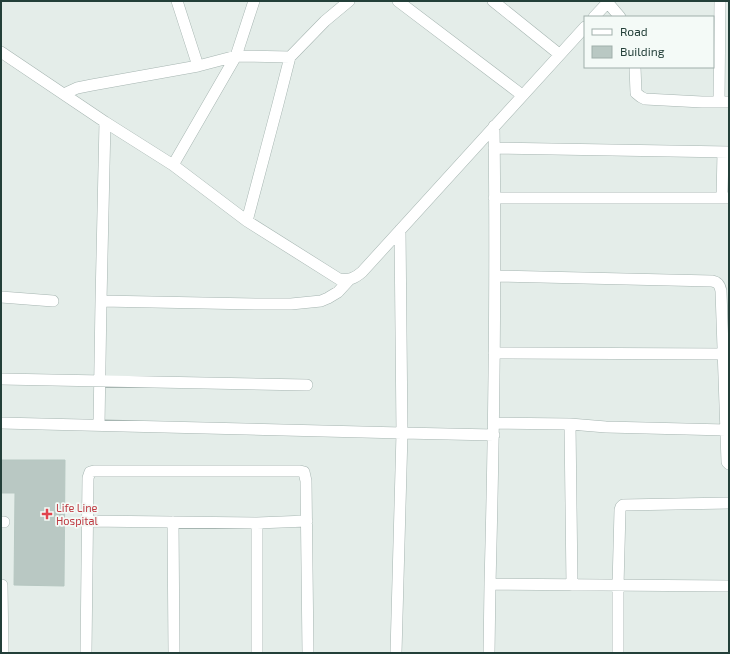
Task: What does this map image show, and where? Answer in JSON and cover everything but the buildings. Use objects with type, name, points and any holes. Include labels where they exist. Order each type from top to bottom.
[{"type":"street","points":[[177,1],[198,66]]},
{"type":"street","points":[[173,164],[236,56],[254,1]]},
{"type":"street","points":[[246,221],[290,57],[292,53],[325,21],[349,1]]},
{"type":"street","points":[[398,1],[522,95]]},
{"type":"street","points":[[493,1],[559,54]]},
{"type":"street","points":[[635,68],[635,90],[638,95],[645,99],[724,102],[720,1]]},
{"type":"street","points":[[595,16],[609,2],[619,16]]},
{"type":"street","points":[[101,300],[291,304],[328,298],[338,292],[349,280],[362,272],[584,28]]},
{"type":"street","points":[[1,52],[106,122],[173,164],[246,221],[340,279],[349,280]]},
{"type":"street","points":[[64,94],[77,88],[198,66],[236,56],[290,57]]},
{"type":"street","points":[[99,425],[104,140],[106,122]]},
{"type":"street","points":[[489,653],[494,435],[494,126]]},
{"type":"street","points":[[494,148],[726,152],[726,198],[494,198]]},
{"type":"street","points":[[396,653],[402,433],[400,230]]},
{"type":"street","points":[[495,276],[716,282],[720,286],[721,291],[727,462],[729,464]]},
{"type":"street","points":[[1,298],[52,301]]},
{"type":"street","points":[[494,354],[723,354]]},
{"type":"street","points":[[1,379],[307,385]]},
{"type":"street","points":[[1,423],[494,435]]},
{"type":"street","points":[[494,423],[570,424],[726,430]]},
{"type":"street","points":[[570,424],[572,585]]},
{"type":"street","points":[[86,653],[87,521],[89,475],[92,471],[302,471],[305,474],[306,481],[308,653]]},
{"type":"street","points":[[618,653],[620,510],[622,506],[729,503]]},
{"type":"street","points":[[87,521],[257,523],[306,521]]},
{"type":"street","points":[[173,522],[174,653]]},
{"type":"street","points":[[257,523],[257,653]]},
{"type":"street","points":[[490,584],[729,586]]},
{"type":"street","points":[[2,585],[3,653]]},
{"type":"place","name":"Life Line Hospital","points":[[47,514]]}]
